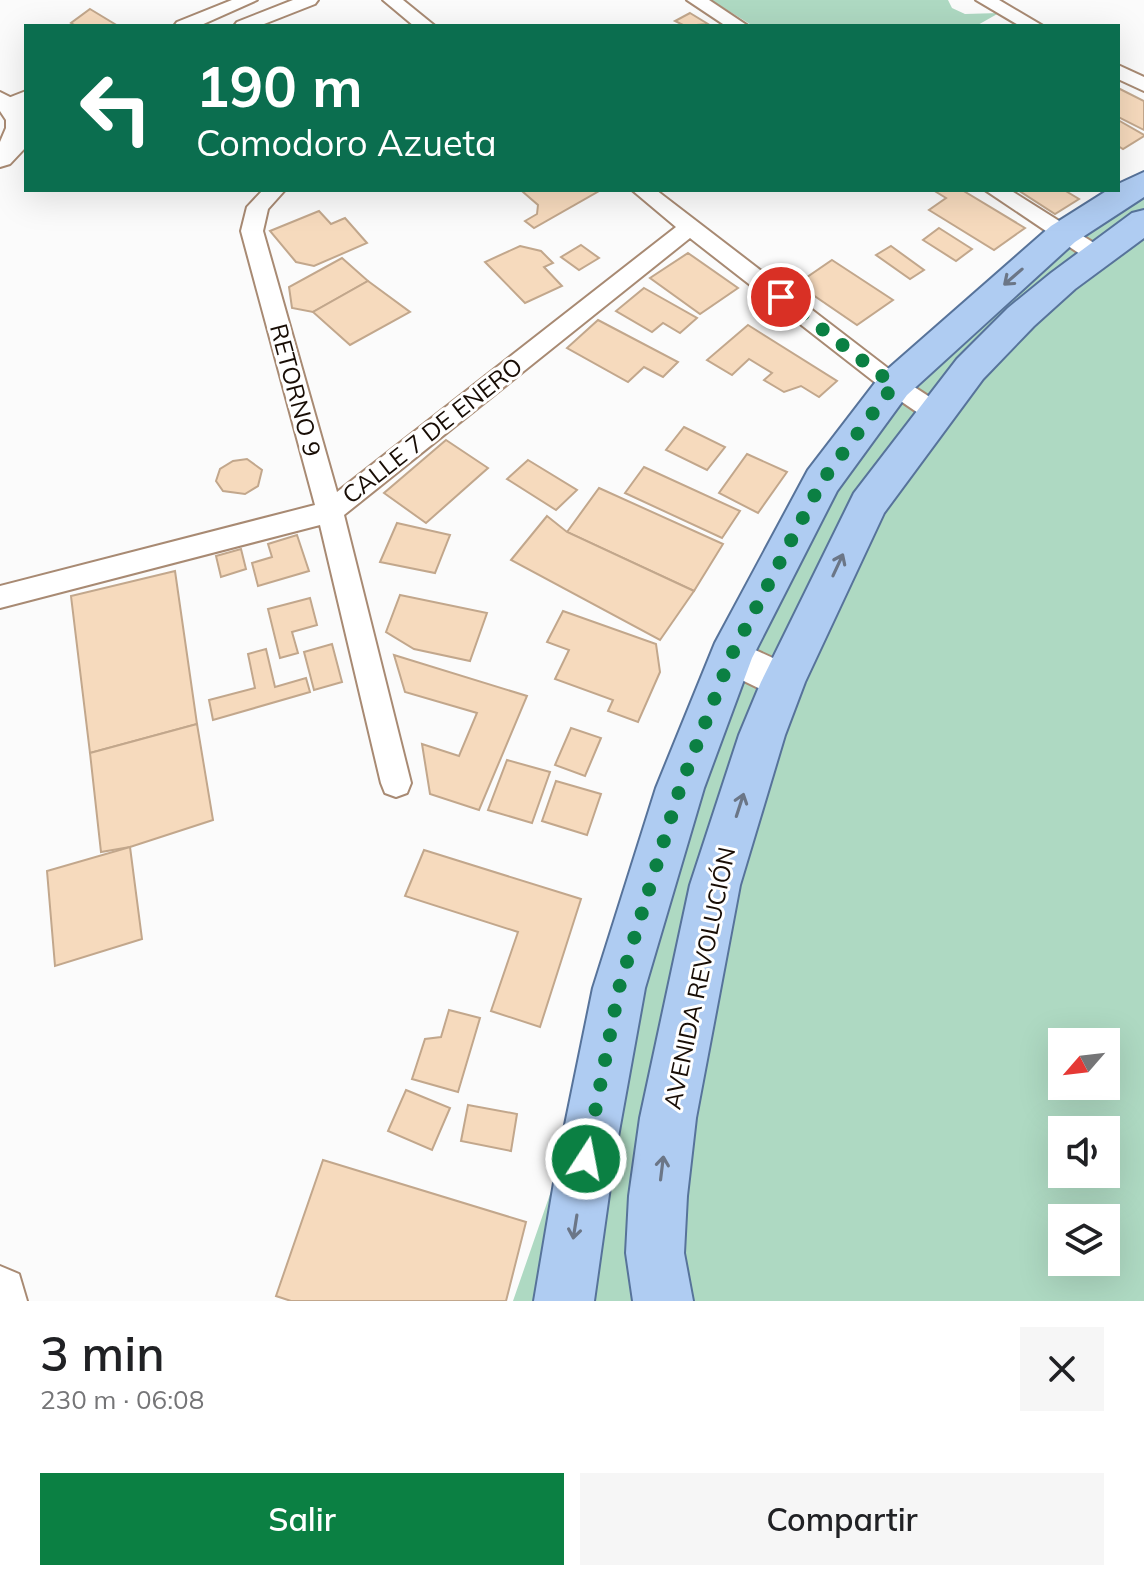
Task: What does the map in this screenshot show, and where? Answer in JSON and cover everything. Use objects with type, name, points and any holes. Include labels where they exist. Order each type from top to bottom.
[{"type":"main road","points":[[0,158],[12,148],[22,133],[17,107]]},
{"type":"main road","name":"AVENIDA REVOLUCIÓN","points":[[564,1301],[586,1159],[619,988],[680,788],[731,656],[822,481],[894,385],[1080,244],[1144,182]]},
{"type":"main road","name":"AVENIDA REVOLUCIÓN","points":[[663,1301],[655,1253],[658,1196],[668,1118],[715,885],[762,735],[783,682],[868,504],[970,369],[1021,317],[1080,244],[1144,221]]},
{"type":"main road","points":[[731,656],[783,682]]},
{"type":"main road","points":[[0,1293],[0,1301]]},
{"type":"street","points":[[190,23],[192,0]]},
{"type":"street","points":[[190,23],[228,3],[248,0]]},
{"type":"street","points":[[248,24],[309,0]]},
{"type":"street","points":[[392,0],[423,24]]},
{"type":"street","points":[[696,0],[736,24]]},
{"type":"street","points":[[985,0],[1030,24]]},
{"type":"street","points":[[1120,72],[1144,85]]},
{"type":"street","name":"RETORNO 9","points":[[273,192],[258,207],[252,231],[330,512],[396,783]]},
{"type":"street","points":[[645,192],[894,385],[936,413]]},
{"type":"street","points":[[998,192],[1080,244]]},
{"type":"street","name":"CALLE 7 DE ENERO","points":[[0,597],[330,512],[690,227]]},
{"type":"green space","points":[[711,0],[948,0],[952,8],[965,14],[999,13],[980,24],[750,24]]},
{"type":"green space","points":[[1144,181],[1144,1301],[513,1301],[786,513],[1006,275]]},
{"type":"building","points":[[90,9],[115,24],[73,24]]},
{"type":"building","points":[[690,13],[708,24],[681,24],[675,21]]},
{"type":"building","points":[[1120,89],[1144,101],[1144,130],[1120,118]]},
{"type":"building","points":[[1120,121],[1144,135],[1123,149],[1120,147]]},
{"type":"building","points":[[523,192],[597,192],[534,228],[525,221],[537,214],[538,205]]},
{"type":"building","points":[[936,192],[965,192],[1025,228],[994,250],[929,210],[946,198]]},
{"type":"building","points":[[1021,192],[1067,192],[1079,199],[1055,214]]},
{"type":"building","points":[[319,211],[331,224],[345,218],[367,243],[314,266],[296,262],[270,231]]},
{"type":"building","points":[[939,228],[972,249],[956,261],[923,240]]},
{"type":"building","points":[[581,245],[599,258],[579,270],[561,257]]},
{"type":"building","points":[[520,246],[541,251],[553,263],[544,267],[562,286],[525,303],[485,262]]},
{"type":"building","points":[[891,246],[924,270],[910,279],[876,255]]},
{"type":"building","points":[[688,253],[738,288],[700,314],[650,278]]},
{"type":"building","points":[[342,258],[368,281],[313,312],[292,308],[289,287]]},
{"type":"building","points":[[832,260],[893,300],[857,325],[797,284]]},
{"type":"building","points":[[368,281],[410,312],[350,345],[313,312]]},
{"type":"building","points":[[644,288],[697,318],[680,333],[663,323],[652,332],[616,311]]},
{"type":"building","points":[[598,320],[678,362],[663,377],[644,367],[628,382],[567,348]]},
{"type":"building","points":[[748,325],[837,381],[819,397],[801,386],[784,392],[764,380],[772,373],[749,359],[732,375],[707,360]]},
{"type":"building","points":[[684,427],[725,447],[707,470],[666,450]]},
{"type":"building","points":[[446,440],[488,468],[426,523],[384,493]]},
{"type":"building","points":[[747,454],[787,472],[758,513],[719,493]]},
{"type":"building","points":[[247,459],[262,470],[258,486],[245,494],[223,491],[216,481],[220,469],[233,461]]},
{"type":"building","points":[[528,460],[577,490],[556,510],[507,479]]},
{"type":"building","points":[[644,467],[740,511],[722,538],[625,493]]},
{"type":"building","points":[[599,488],[723,544],[694,591],[567,532]]},
{"type":"building","points":[[547,516],[567,532],[694,591],[660,640],[511,560]]},
{"type":"building","points":[[397,523],[450,535],[435,573],[380,562]]},
{"type":"building","points":[[297,535],[309,571],[258,586],[252,563],[272,557],[268,544]]},
{"type":"building","points":[[241,549],[246,569],[221,577],[216,556]]},
{"type":"building","points":[[175,571],[197,724],[90,753],[71,596]]},
{"type":"building","points":[[400,595],[487,613],[470,661],[414,649],[386,632]]},
{"type":"building","points":[[310,598],[317,625],[292,632],[298,653],[280,658],[268,609]]},
{"type":"building","points":[[563,611],[656,644],[660,672],[638,722],[608,711],[613,700],[555,679],[569,650],[547,642]]},
{"type":"building","points":[[332,644],[342,682],[314,690],[304,652]]},
{"type":"building","points":[[266,649],[275,687],[306,678],[310,692],[213,720],[209,700],[255,688],[248,654]]},
{"type":"building","points":[[394,655],[527,696],[479,810],[430,794],[422,744],[459,756],[477,713],[405,692]]},
{"type":"building","points":[[197,724],[213,820],[130,847],[101,852],[90,753]]},
{"type":"building","points":[[571,728],[601,738],[585,776],[555,765]]},
{"type":"building","points":[[507,760],[550,772],[532,823],[488,810]]},
{"type":"building","points":[[556,781],[601,794],[587,835],[542,821]]},
{"type":"building","points":[[130,847],[142,939],[55,966],[47,871]]},
{"type":"building","points":[[424,850],[581,899],[540,1027],[491,1011],[518,932],[405,896]]},
{"type":"building","points":[[449,1010],[480,1018],[458,1092],[412,1079],[425,1039],[441,1037]]},
{"type":"building","points":[[406,1090],[450,1108],[432,1150],[388,1131]]},
{"type":"building","points":[[468,1105],[517,1114],[511,1151],[461,1141]]},
{"type":"building","points":[[323,1160],[526,1222],[506,1301],[291,1301],[276,1296]]},
{"type":"route","points":[[586,1159],[619,988],[680,788],[731,656],[822,481],[894,385],[781,297]]}]
